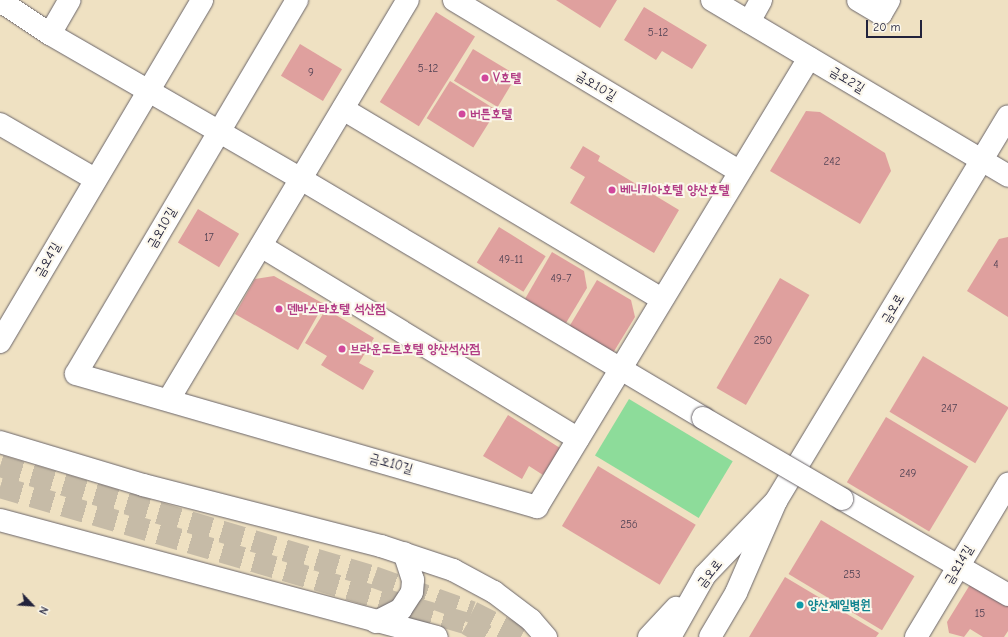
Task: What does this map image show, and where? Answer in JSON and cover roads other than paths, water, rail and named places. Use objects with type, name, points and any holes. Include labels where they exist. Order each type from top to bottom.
[{"type":"street","points":[[50,34],[70,0]]},
{"type":"street","name":"금오4길","points":[[0,342],[202,0]]},
{"type":"street","name":"금오10길","points":[[297,0],[76,374],[169,399],[537,507],[739,171],[809,58]]},
{"type":"street","points":[[169,399],[408,0]]},
{"type":"street","name":"금오10길","points":[[454,0],[739,171]]},
{"type":"street","name":"금오2길","points":[[712,0],[1008,176]]},
{"type":"street","points":[[748,22],[761,0]]},
{"type":"street","points":[[858,0],[881,14],[890,0]]},
{"type":"street","points":[[0,1],[50,34],[301,179],[621,367],[703,418],[1008,595]]},
{"type":"street","points":[[342,109],[662,300]]},
{"type":"street","name":"금오로","points":[[713,634],[736,593],[776,501],[1008,117]]},
{"type":"street","points":[[0,124],[95,179]]},
{"type":"street","points":[[261,246],[578,439]]},
{"type":"street","points":[[0,442],[143,485],[404,553],[453,570],[494,592],[531,620],[562,637]]},
{"type":"street","name":"금오14길","points":[[919,636],[958,566],[1005,494]]},
{"type":"street","name":"금오로","points":[[670,637],[705,575],[776,501]]},
{"type":"street","points":[[0,520],[376,622],[437,637]]},
{"type":"street","points":[[376,622],[401,609],[412,592],[413,580],[404,553]]},
{"type":"street","points":[[649,637],[705,575]]},
{"type":"street","points":[[531,620],[546,637]]},
{"type":"tunnel","points":[[0,466],[374,577],[472,612],[521,637]]},
{"type":"tunnel","points":[[0,487],[467,624],[489,637]]},
{"type":"place","name":"V호텔","points":[[485,78]]},
{"type":"place","name":"버튼호텔","points":[[462,114]]},
{"type":"place","name":"베니키아호텔 양산호텔","points":[[612,190]]},
{"type":"place","name":"덴바스타호텔 석산점","points":[[279,309]]},
{"type":"place","name":"브라운도트호텔 양산석산점","points":[[342,349]]},
{"type":"place","name":"양산제일병원","points":[[800,605]]}]
